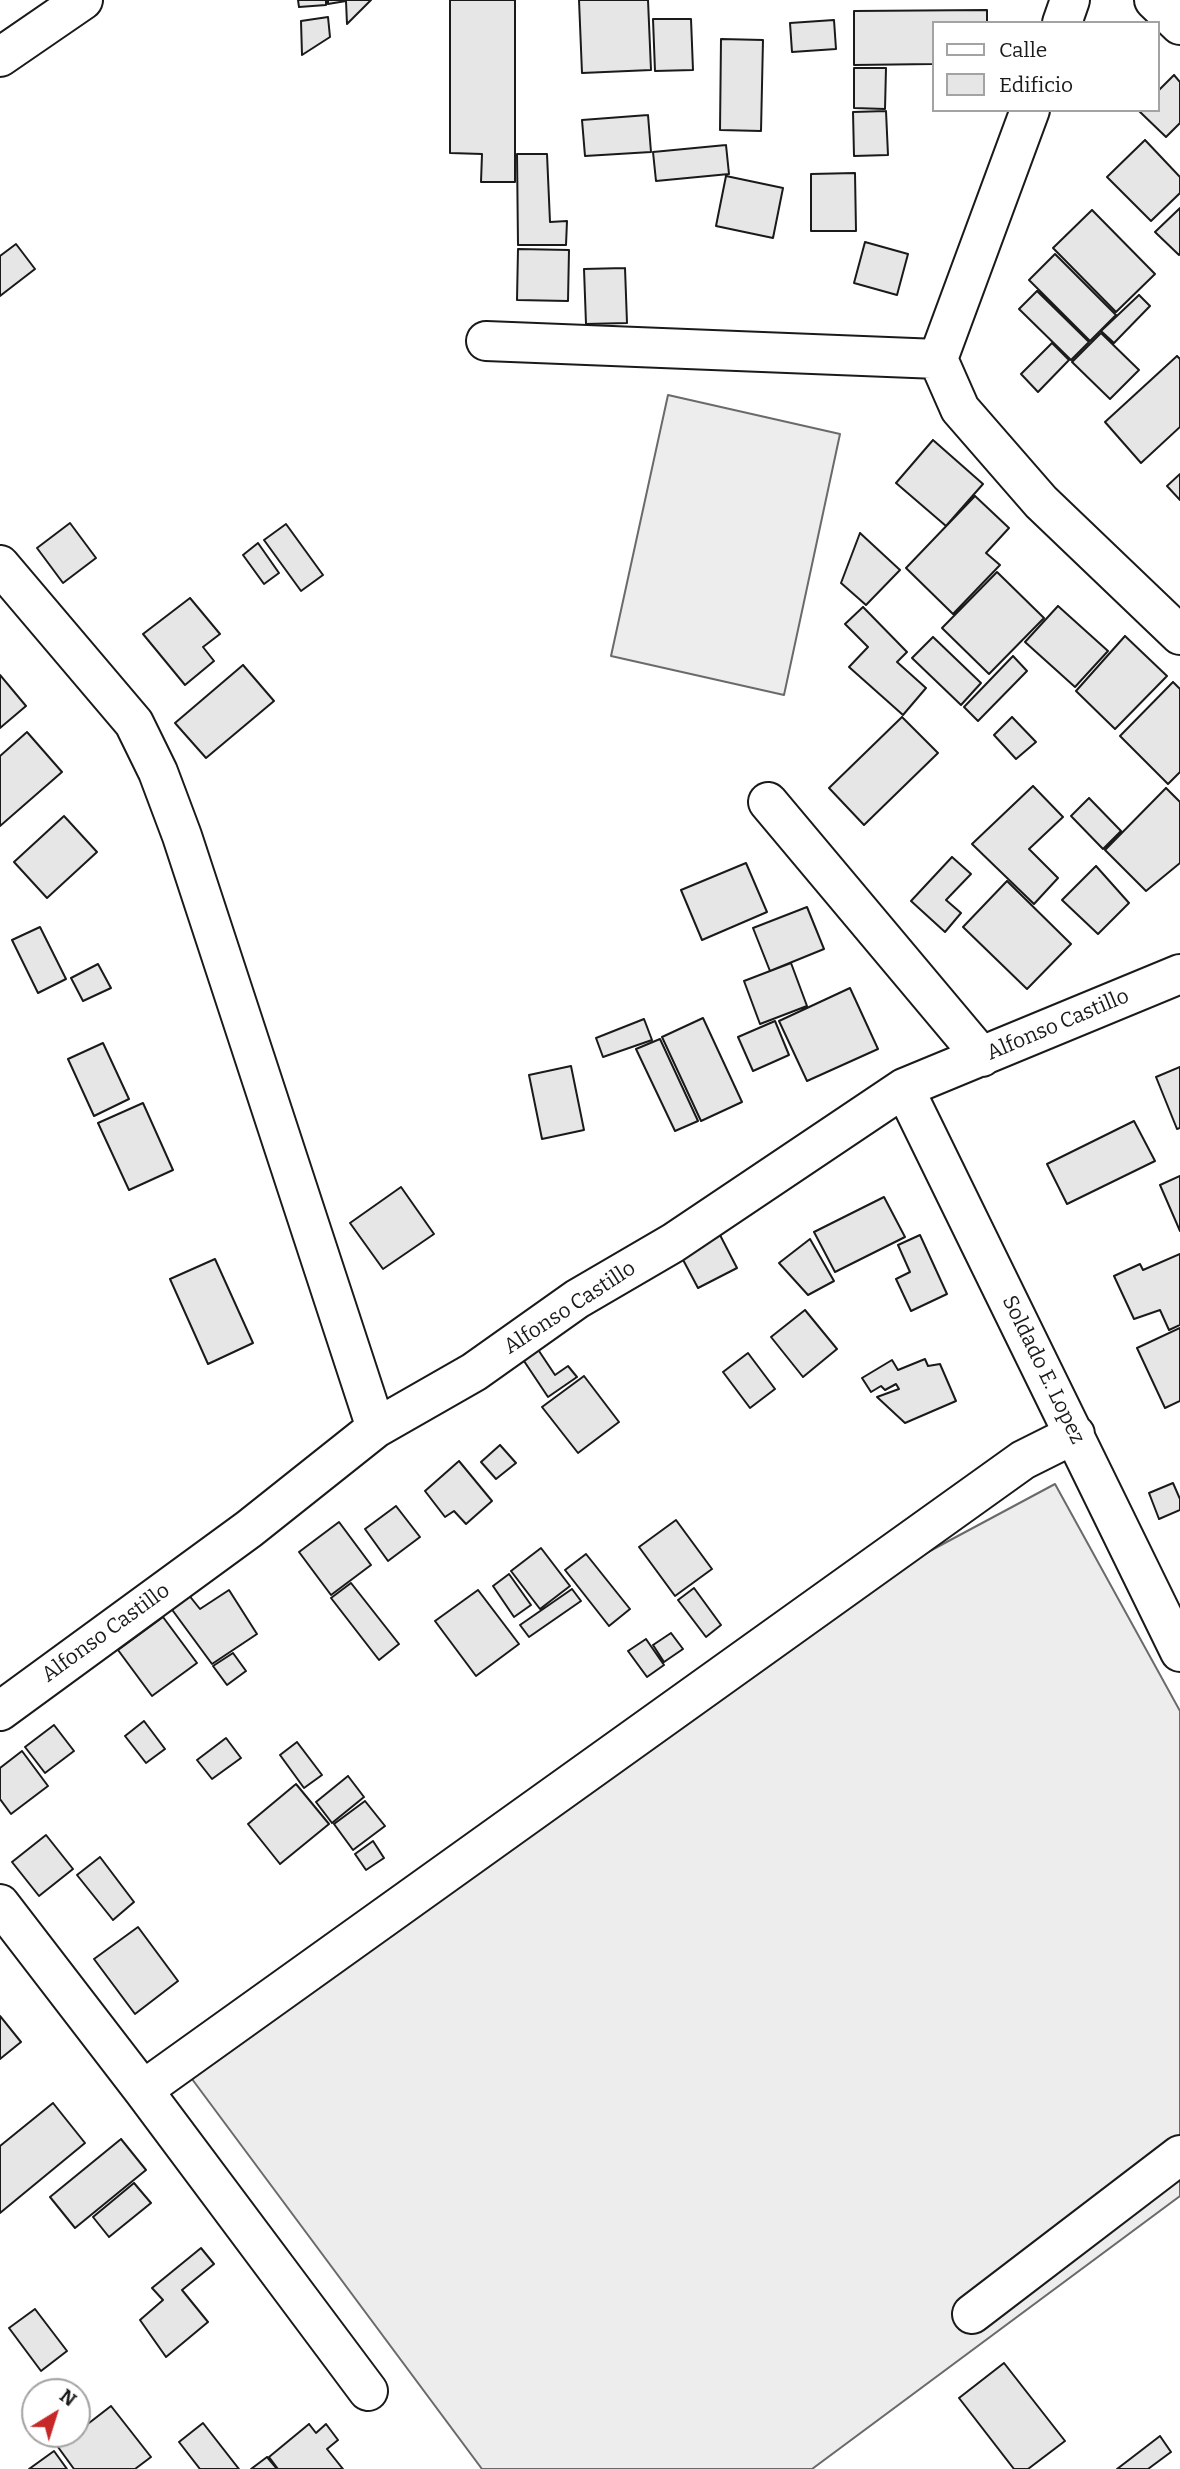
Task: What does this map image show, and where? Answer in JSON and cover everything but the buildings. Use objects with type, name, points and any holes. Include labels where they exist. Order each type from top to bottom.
[{"type":"street","points":[[1063,21],[1070,0]]},
{"type":"street","points":[[1154,0],[1180,25]]},
{"type":"street","points":[[0,57],[69,4]]},
{"type":"street","points":[[1029,112],[938,359],[960,409],[1041,502],[1180,635]]},
{"type":"street","points":[[486,341],[938,359]]},
{"type":"street","points":[[0,565],[134,723],[158,772],[182,836],[376,1427]]},
{"type":"street","points":[[768,802],[982,1057]]},
{"type":"street","name":"Alfonso Castillo","points":[[0,1711],[249,1529],[376,1427],[474,1372],[577,1299],[673,1243],[904,1088],[1180,974]]},
{"type":"street","name":"Soldado E. Lopez","points":[[904,1088],[1180,1652]]},
{"type":"street","points":[[144,2090],[1023,1460],[1075,1434]]},
{"type":"street","points":[[0,1904],[144,2090],[368,2391]]},
{"type":"street","points":[[972,2314],[1180,2155]]},
{"type":"shaded area","points":[[668,395],[840,434],[784,695],[611,656]]},
{"type":"shaded area","points":[[1055,1484],[1180,1711],[1180,2196],[812,2469],[482,2469],[192,2079],[900,1567]]}]
